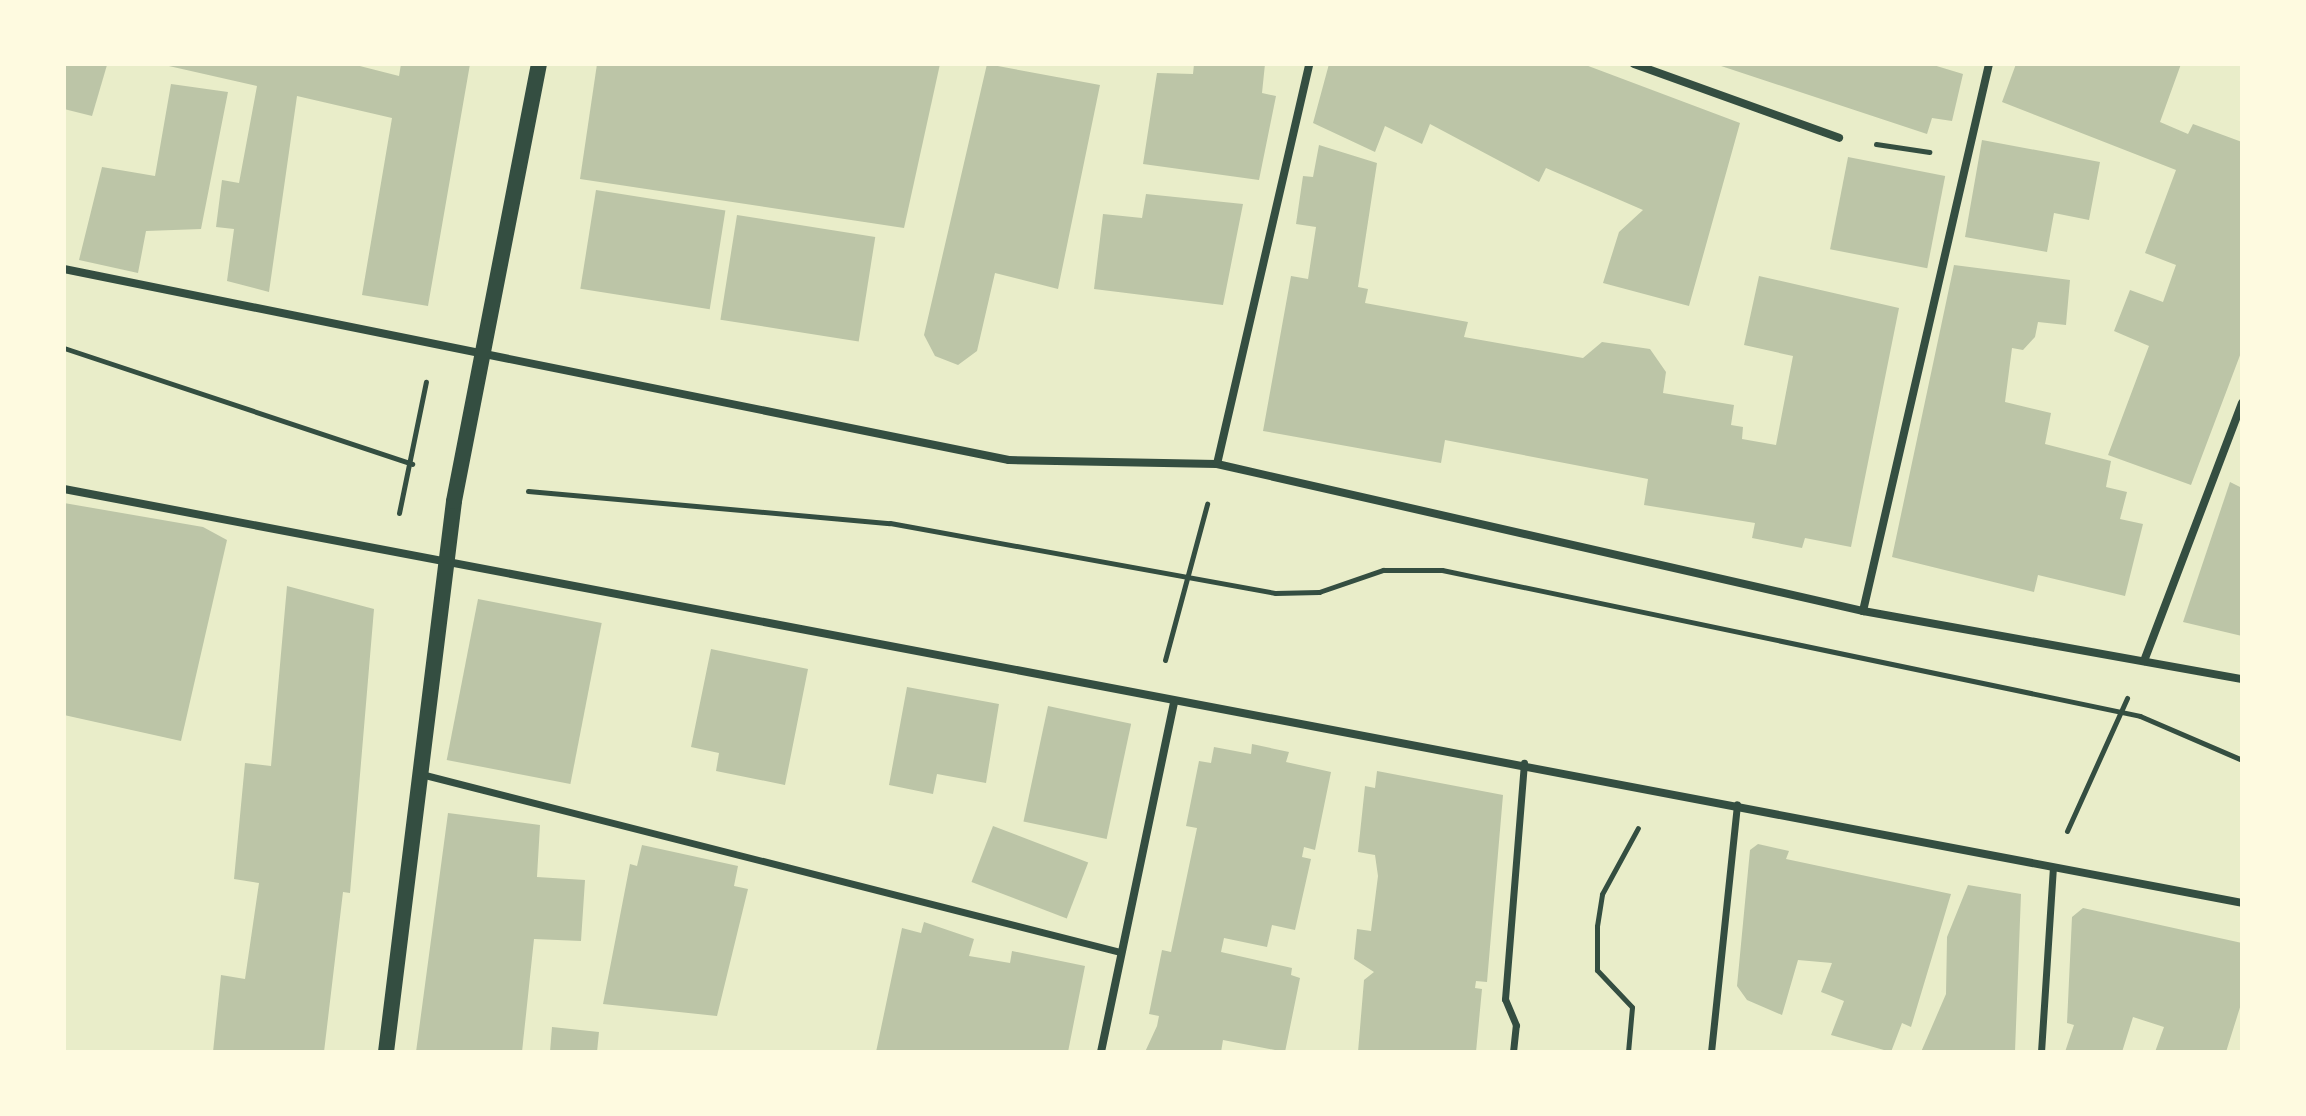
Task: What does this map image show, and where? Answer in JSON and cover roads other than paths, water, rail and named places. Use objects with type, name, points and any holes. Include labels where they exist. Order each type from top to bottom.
[{"type":"main road","points":[[386,1052],[446,558],[481,354],[539,64]]},
{"type":"street","points":[[1217,464],[1309,64]]},
{"type":"street","points":[[1634,64],[1839,138]]},
{"type":"street","points":[[1863,611],[1989,64]]},
{"type":"street","points":[[64,269],[432,346],[1009,460],[1217,464],[1863,611],[2242,679]]},
{"type":"street","points":[[2144,661],[2242,403]]},
{"type":"street","points":[[64,489],[446,558],[1174,702],[1737,803],[2242,903]]},
{"type":"street","points":[[1101,1052],[1174,702]]},
{"type":"street","points":[[1513,1052],[1516,1025],[1505,999],[1524,763]]},
{"type":"street","points":[[419,773],[1120,952]]},
{"type":"street","points":[[1711,1052],[1737,803]]},
{"type":"street","points":[[2041,1052],[2053,867]]}]
